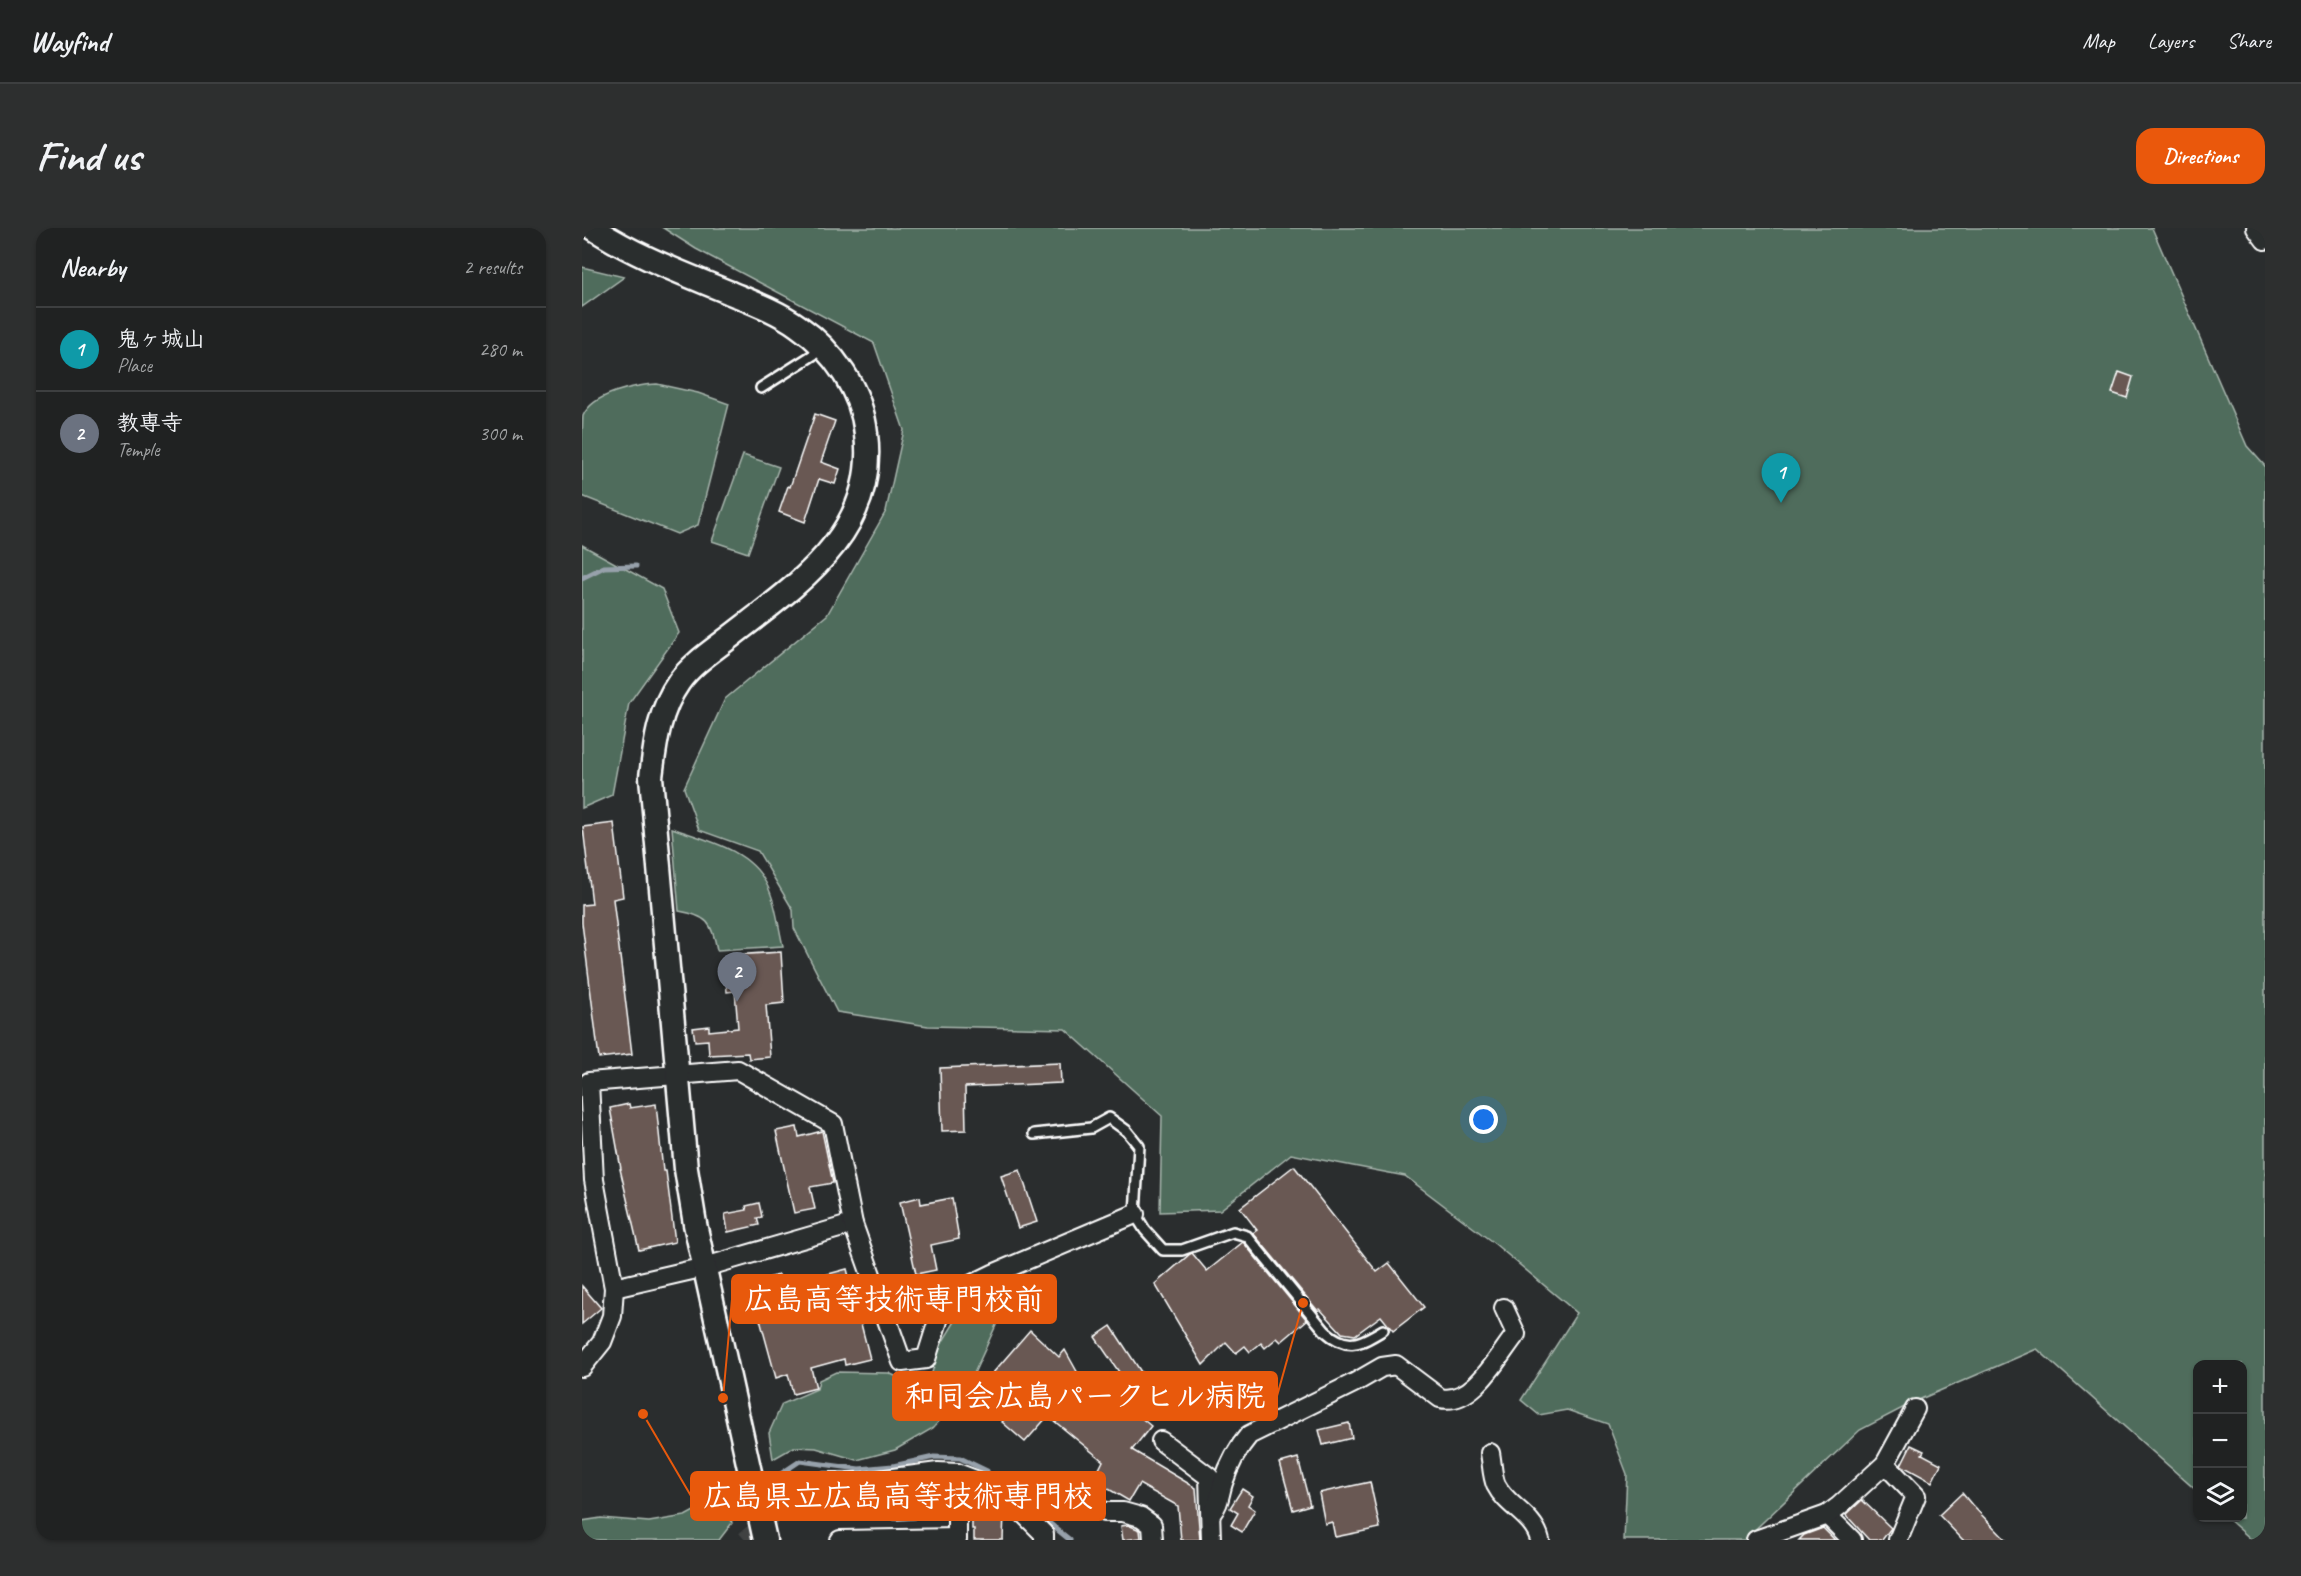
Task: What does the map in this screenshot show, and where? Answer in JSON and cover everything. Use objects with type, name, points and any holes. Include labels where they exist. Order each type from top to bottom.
[{"type":"street","points":[[593,228],[642,256],[761,306],[798,326],[824,348],[844,373],[857,398],[865,424],[869,454],[867,478],[856,513],[840,539],[816,567],[783,596],[696,663],[678,682],[663,711],[656,738],[651,777],[686,1169],[705,1267],[765,1540]]},
{"type":"street","points":[[2256,228],[2265,240]]},
{"type":"street","points":[[582,1367],[602,1342],[612,1316],[614,1288],[594,1180],[589,1082],[738,1070],[833,1124],[853,1224],[902,1362],[926,1359],[941,1311],[952,1294],[993,1274],[1135,1214]]},
{"type":"street","points":[[614,1288],[705,1267],[853,1224]]},
{"type":"street","points":[[1211,1514],[1219,1505],[1222,1485],[1238,1448],[1249,1435],[1382,1367],[1396,1365],[1440,1398],[1449,1400],[1461,1397],[1474,1388],[1516,1334],[1504,1308]]},
{"type":"street","points":[[1756,1540],[1827,1515],[1885,1464],[1915,1408]]},
{"type":"street","points":[[1161,1441],[1209,1477],[1211,1540]]},
{"type":"street","points":[[1490,1453],[1495,1484],[1505,1497],[1528,1517],[1540,1540]]},
{"type":"street","points":[[1885,1464],[1916,1496],[1898,1540]]},
{"type":"street","points":[[779,1511],[824,1482],[862,1482],[938,1472],[957,1473],[983,1483],[1017,1508],[1044,1534],[1044,1540]]},
{"type":"street","points":[[840,1540],[957,1539],[957,1473]]},
{"type":"street","points":[[1017,1508],[1030,1494],[1072,1499],[1105,1512],[1123,1512],[1141,1517],[1152,1525],[1153,1540]]},
{"type":"street","points":[[1827,1515],[1852,1540]]},
{"type":"lane","points":[[761,388],[824,348]]},
{"type":"lane","points":[[1034,1134],[1091,1128],[1109,1118],[1127,1131],[1139,1146],[1135,1214],[1145,1230],[1163,1250],[1182,1250],[1233,1232],[1246,1236],[1335,1340],[1348,1344],[1363,1342],[1383,1330]]},
{"type":"green space","points":[[663,228],[2152,228],[2247,446],[2265,466],[2265,1540],[2252,1540],[2232,1522],[2247,1522],[2247,1360],[2193,1360],[2193,1487],[2037,1349],[1916,1401],[1860,1430],[1744,1540],[1624,1540],[1627,1474],[1608,1424],[1567,1410],[1539,1415],[1521,1400],[1577,1313],[1495,1244],[1405,1176],[1291,1154],[1220,1210],[1160,1212],[1162,1116],[1065,1029],[928,1026],[837,1012],[794,928],[793,910],[758,851],[699,830],[684,788],[725,699],[827,615],[886,511],[904,430],[874,343],[696,249]]},
{"type":"green space","points":[[582,267],[624,277],[582,307]]},
{"type":"green space","points":[[657,384],[698,393],[729,404],[698,525],[677,534],[582,496],[583,416],[588,408],[596,401],[616,392]]},
{"type":"green space","points":[[743,455],[779,467],[748,553],[712,541]]},
{"type":"green space","points":[[582,545],[662,589],[679,633],[629,703],[612,795],[582,808]]},
{"type":"green space","points":[[672,828],[725,847],[749,862],[758,871],[772,898],[783,946],[717,950],[713,933],[707,922],[696,915],[679,911]]},
{"type":"green space","points":[[993,1291],[1001,1302],[997,1323],[965,1393],[933,1428],[895,1450],[857,1460],[816,1448],[794,1447],[773,1459],[769,1433],[782,1404],[817,1389],[819,1380],[836,1372],[889,1373],[903,1380],[919,1382],[931,1376],[940,1346],[965,1305]]},
{"type":"green space","points":[[727,1502],[732,1523],[719,1540],[582,1540],[582,1521],[601,1518],[649,1522],[685,1516],[707,1504]]},
{"type":"building","points":[[2119,372],[2133,377],[2127,398],[2112,393]]},
{"type":"building","points":[[815,414],[835,421],[821,462],[840,469],[835,484],[819,479],[805,522],[779,512]]},
{"type":"building","points":[[614,823],[623,897],[613,899],[632,1054],[599,1058],[582,923],[582,905],[592,904],[583,827]]},
{"type":"building","points":[[781,952],[784,1003],[766,1005],[770,1057],[749,1059],[748,1053],[709,1055],[708,1040],[695,1041],[693,1028],[709,1026],[709,1031],[738,1028],[735,991],[727,992],[725,968],[734,967],[733,955]]},
{"type":"building","points":[[1060,1063],[1061,1083],[965,1087],[966,1130],[942,1131],[940,1068]]},
{"type":"building","points":[[629,1104],[630,1108],[656,1104],[663,1171],[666,1171],[675,1242],[639,1250],[620,1169],[610,1108]]},
{"type":"building","points":[[797,1127],[799,1137],[822,1131],[833,1183],[810,1187],[815,1209],[794,1213],[776,1131]]},
{"type":"building","points":[[1294,1166],[1377,1272],[1389,1263],[1424,1307],[1393,1331],[1381,1316],[1355,1335],[1342,1333],[1320,1309],[1318,1311],[1253,1233],[1257,1230],[1240,1208]]},
{"type":"building","points":[[1020,1170],[1037,1222],[1018,1228],[1001,1176]]},
{"type":"building","points":[[920,1197],[921,1204],[952,1198],[959,1239],[931,1245],[936,1270],[916,1274],[900,1202]]},
{"type":"building","points":[[759,1203],[762,1217],[757,1218],[759,1225],[728,1232],[725,1214],[747,1210],[746,1206]]},
{"type":"building","points":[[1243,1242],[1307,1320],[1281,1342],[1277,1338],[1265,1348],[1261,1343],[1250,1352],[1245,1346],[1236,1353],[1226,1342],[1203,1365],[1155,1284],[1192,1253],[1207,1271]]},
{"type":"building","points":[[847,1269],[870,1359],[845,1365],[844,1359],[811,1368],[816,1388],[793,1394],[788,1374],[776,1378],[750,1283],[779,1275],[788,1310],[793,1309],[794,1311],[822,1304],[821,1301],[827,1300],[821,1276]]},
{"type":"building","points":[[582,1286],[601,1308],[582,1324]]},
{"type":"building","points":[[1111,1326],[1147,1381],[1132,1391],[1095,1337]]},
{"type":"building","points":[[1030,1330],[1059,1357],[1065,1350],[1084,1384],[1091,1376],[1151,1426],[1132,1450],[1196,1488],[1200,1540],[1181,1540],[1178,1506],[1139,1484],[1129,1501],[1107,1488],[1101,1498],[1087,1493],[1103,1461],[1048,1416],[1025,1442],[1002,1422],[1015,1407],[986,1381]]},
{"type":"building","points":[[1349,1423],[1352,1438],[1323,1445],[1319,1430]]},
{"type":"building","points":[[1911,1445],[1924,1451],[1922,1454],[1941,1464],[1932,1482],[1901,1465]]},
{"type":"building","points":[[1298,1458],[1310,1505],[1293,1510],[1280,1463]]},
{"type":"building","points":[[1370,1482],[1380,1528],[1335,1537],[1332,1522],[1325,1524],[1319,1493]]},
{"type":"building","points":[[1242,1489],[1253,1496],[1248,1505],[1255,1510],[1242,1532],[1231,1525],[1238,1513],[1230,1508]]},
{"type":"building","points":[[1962,1493],[2006,1540],[1963,1540],[1939,1515]]},
{"type":"building","points":[[913,1497],[914,1519],[894,1520],[892,1498]]},
{"type":"building","points":[[1862,1500],[1891,1528],[1882,1540],[1869,1540],[1846,1515]]},
{"type":"building","points":[[972,1501],[990,1502],[995,1505],[994,1512],[1004,1512],[1003,1540],[974,1540]]},
{"type":"building","points":[[1128,1525],[1140,1530],[1141,1538],[1123,1540],[1121,1526]]},
{"type":"building","points":[[1823,1528],[1835,1540],[1799,1540],[1804,1535]]},
{"type":"waterway","points":[[582,578],[604,567],[636,566]]},
{"type":"waterway","points":[[773,1479],[800,1461],[859,1469],[893,1466],[934,1457],[960,1458],[987,1471]]},
{"type":"waterway","points":[[1032,1509],[1070,1540]]},
{"type":"tunnel","points":[[745,1540],[771,1518]]},
{"type":"place","name":"鬼ヶ城山","points":[[1781,503]]},
{"type":"place","name":"教専寺","points":[[737,1002]]},
{"type":"place","name":"和同会広島パークヒル病院","points":[[1303,1303]]},
{"type":"place","name":"広島高等技術専門校前","points":[[723,1398]]},
{"type":"place","name":"広島県立広島高等技術専門校","points":[[643,1414]]}]
